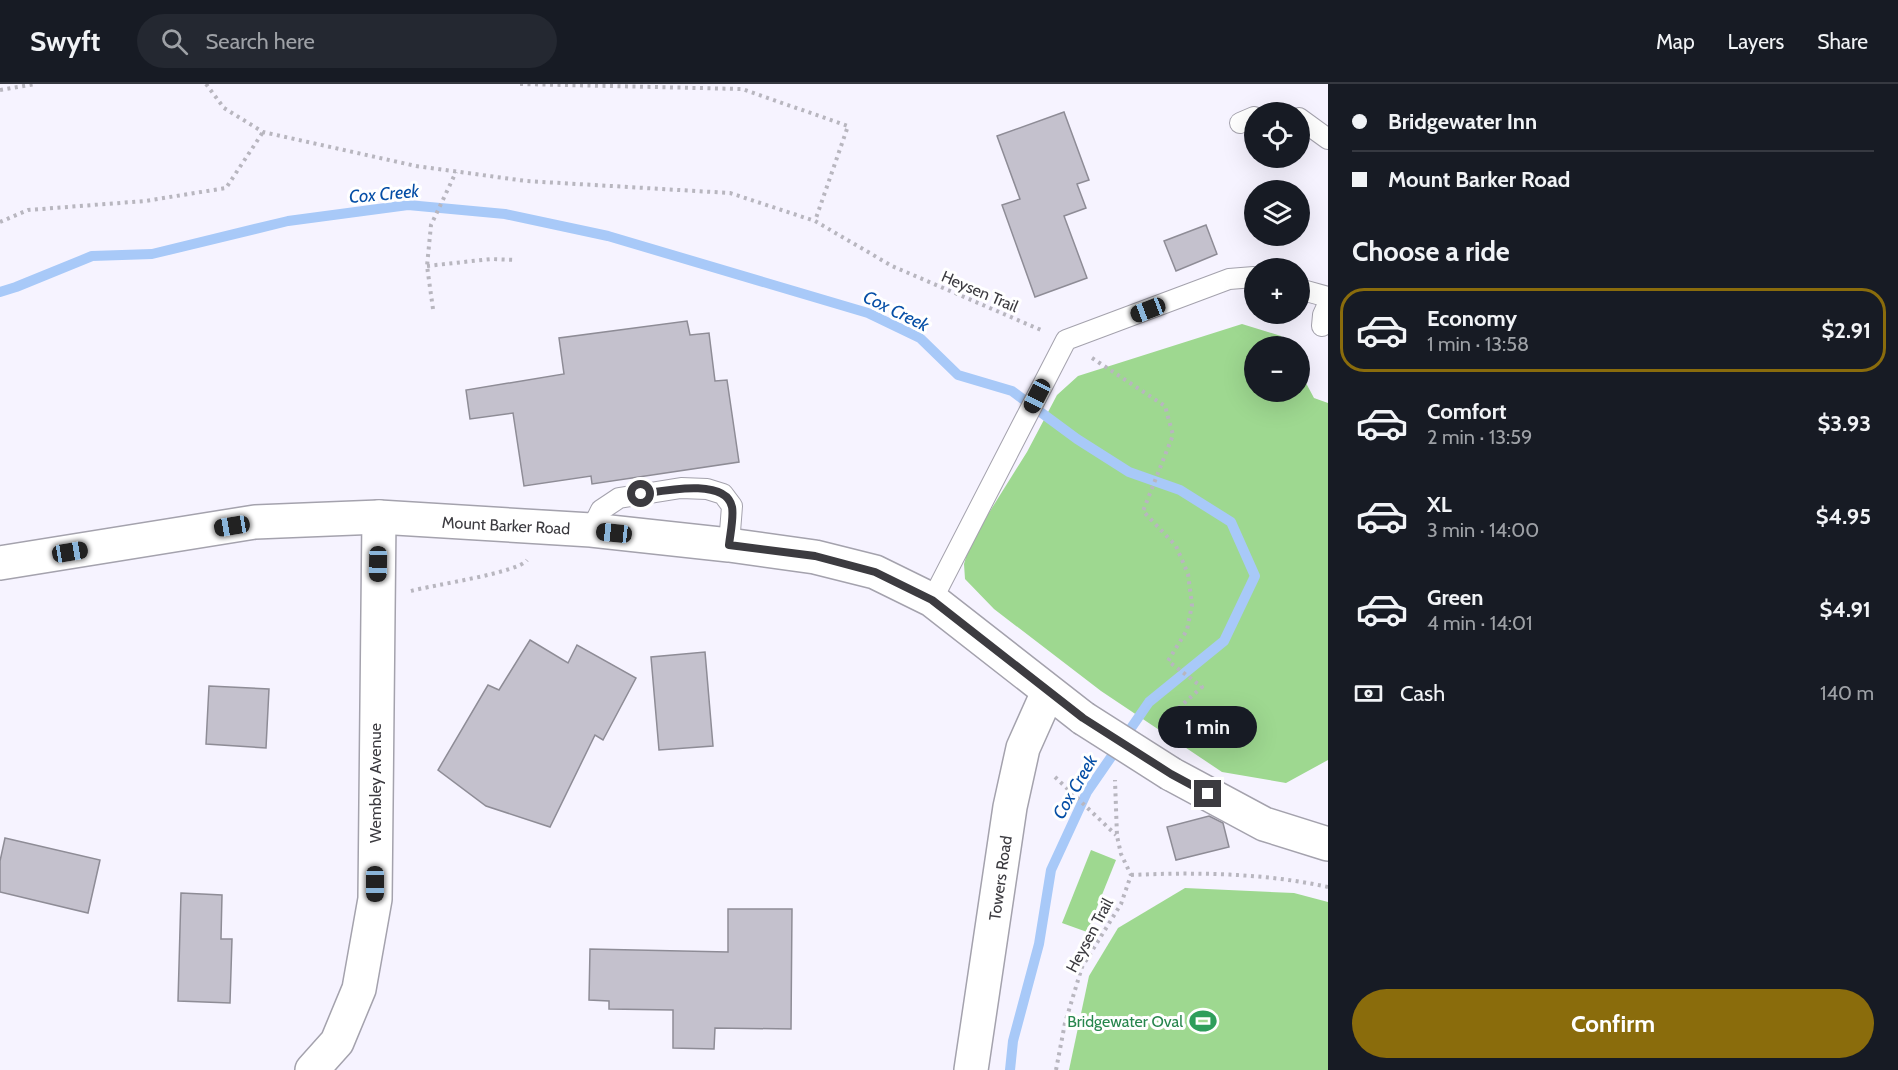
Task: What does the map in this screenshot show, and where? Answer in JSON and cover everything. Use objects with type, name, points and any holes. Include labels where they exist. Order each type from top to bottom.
[{"type":"main road","name":"Mount Barker Road","points":[[0,563],[255,522],[379,517],[591,530],[815,556],[875,572],[932,600],[1083,718],[1171,774],[1264,824],[1328,844]]},
{"type":"main road","name":"Wembley Avenue","points":[[312,1070],[337,1042],[359,989],[375,899],[379,517]]},
{"type":"main road","name":"Towers Road","points":[[971,1070],[1010,807],[1023,748],[1048,692]]},
{"type":"lane","points":[[1310,126],[1328,139]]},
{"type":"lane","points":[[932,600],[1066,340],[1229,279],[1244,278]]},
{"type":"lane","points":[[1310,292],[1328,297]]},
{"type":"lane","points":[[1322,326],[1323,315],[1328,304]]},
{"type":"lane","points":[[591,530],[601,510],[619,498],[681,488],[707,489],[723,494],[732,506],[729,545]]},
{"type":"path","points":[[0,90],[34,84]]},
{"type":"path","name":"Heysen Trail","points":[[206,84],[224,108],[263,132],[416,166],[456,172],[526,181],[730,193],[815,221],[892,266],[1066,340],[1165,406],[1173,435],[1143,511],[1176,546],[1188,574],[1192,605],[1187,630],[1168,661],[1202,687],[1181,706],[1154,724]]},
{"type":"path","points":[[520,84],[742,89],[848,126],[815,221]]},
{"type":"path","points":[[0,222],[28,210],[146,201],[226,188],[263,132]]},
{"type":"path","points":[[434,309],[427,266],[431,225],[456,172]]},
{"type":"path","points":[[427,266],[516,260]]},
{"type":"path","points":[[402,594],[502,571],[524,564],[528,558]]},
{"type":"path","points":[[1115,776],[1117,836],[1121,854],[1131,875],[1193,873],[1251,876],[1328,887]]},
{"type":"path","points":[[1054,777],[1117,836]]},
{"type":"path","name":"Heysen Trail","points":[[1056,1070],[1065,1023],[1082,967],[1121,904],[1131,875]]},
{"type":"green space","points":[[1242,324],[1281,336],[1244,336],[1244,402],[1310,402],[1310,391],[1314,398],[1328,403],[1328,760],[1286,783],[1222,772],[1101,691],[994,609],[965,579],[964,564],[970,543],[1027,452],[1057,395],[1078,376]]},
{"type":"green space","points":[[1091,850],[1116,860],[1087,932],[1062,923]]},
{"type":"green space","name":"Bridgewater Oval","points":[[1185,888],[1294,893],[1328,902],[1328,1070],[1069,1070],[1089,976],[1118,928]]},
{"type":"building","points":[[1064,112],[1089,180],[1077,184],[1086,208],[1064,216],[1087,278],[1035,297],[1002,205],[1020,199],[997,136]]},
{"type":"building","points":[[1206,225],[1217,254],[1176,271],[1164,241]]},
{"type":"building","points":[[687,321],[690,335],[709,333],[715,381],[727,380],[739,462],[592,484],[591,476],[524,486],[513,413],[470,419],[466,390],[564,374],[559,338]]},
{"type":"building","points":[[530,640],[568,663],[577,645],[636,678],[603,740],[595,735],[550,827],[486,806],[438,770],[488,685],[499,690]]},
{"type":"building","points":[[705,652],[713,746],[659,750],[651,657]]},
{"type":"building","points":[[209,686],[269,689],[266,748],[206,744]]},
{"type":"building","points":[[1209,816],[1223,823],[1229,847],[1176,860],[1167,827]]},
{"type":"building","points":[[5,838],[100,860],[88,913],[0,892],[0,861]]},
{"type":"building","points":[[181,893],[222,895],[221,939],[232,939],[230,1003],[178,1001]]},
{"type":"building","points":[[728,909],[792,909],[791,1029],[715,1028],[714,1049],[673,1048],[673,1010],[609,1009],[609,1001],[589,1000],[590,949],[728,952]]},
{"type":"waterway","name":"Cox Creek","points":[[0,292],[92,256],[152,254],[288,221],[408,205],[505,214],[608,236],[868,313],[920,338],[958,375],[1012,391],[1077,439],[1129,472],[1180,490],[1231,522],[1255,576],[1224,641],[1149,702],[1087,792],[1051,870],[1039,944],[1013,1041],[1010,1070]]},
{"type":"place","name":"Bridgewater Oval","points":[[1203,1021]]},
{"type":"route","points":[[641,494],[681,488],[707,489],[723,494],[732,506],[729,545],[815,556],[875,572],[932,600],[1083,718],[1171,774],[1208,794]]}]
